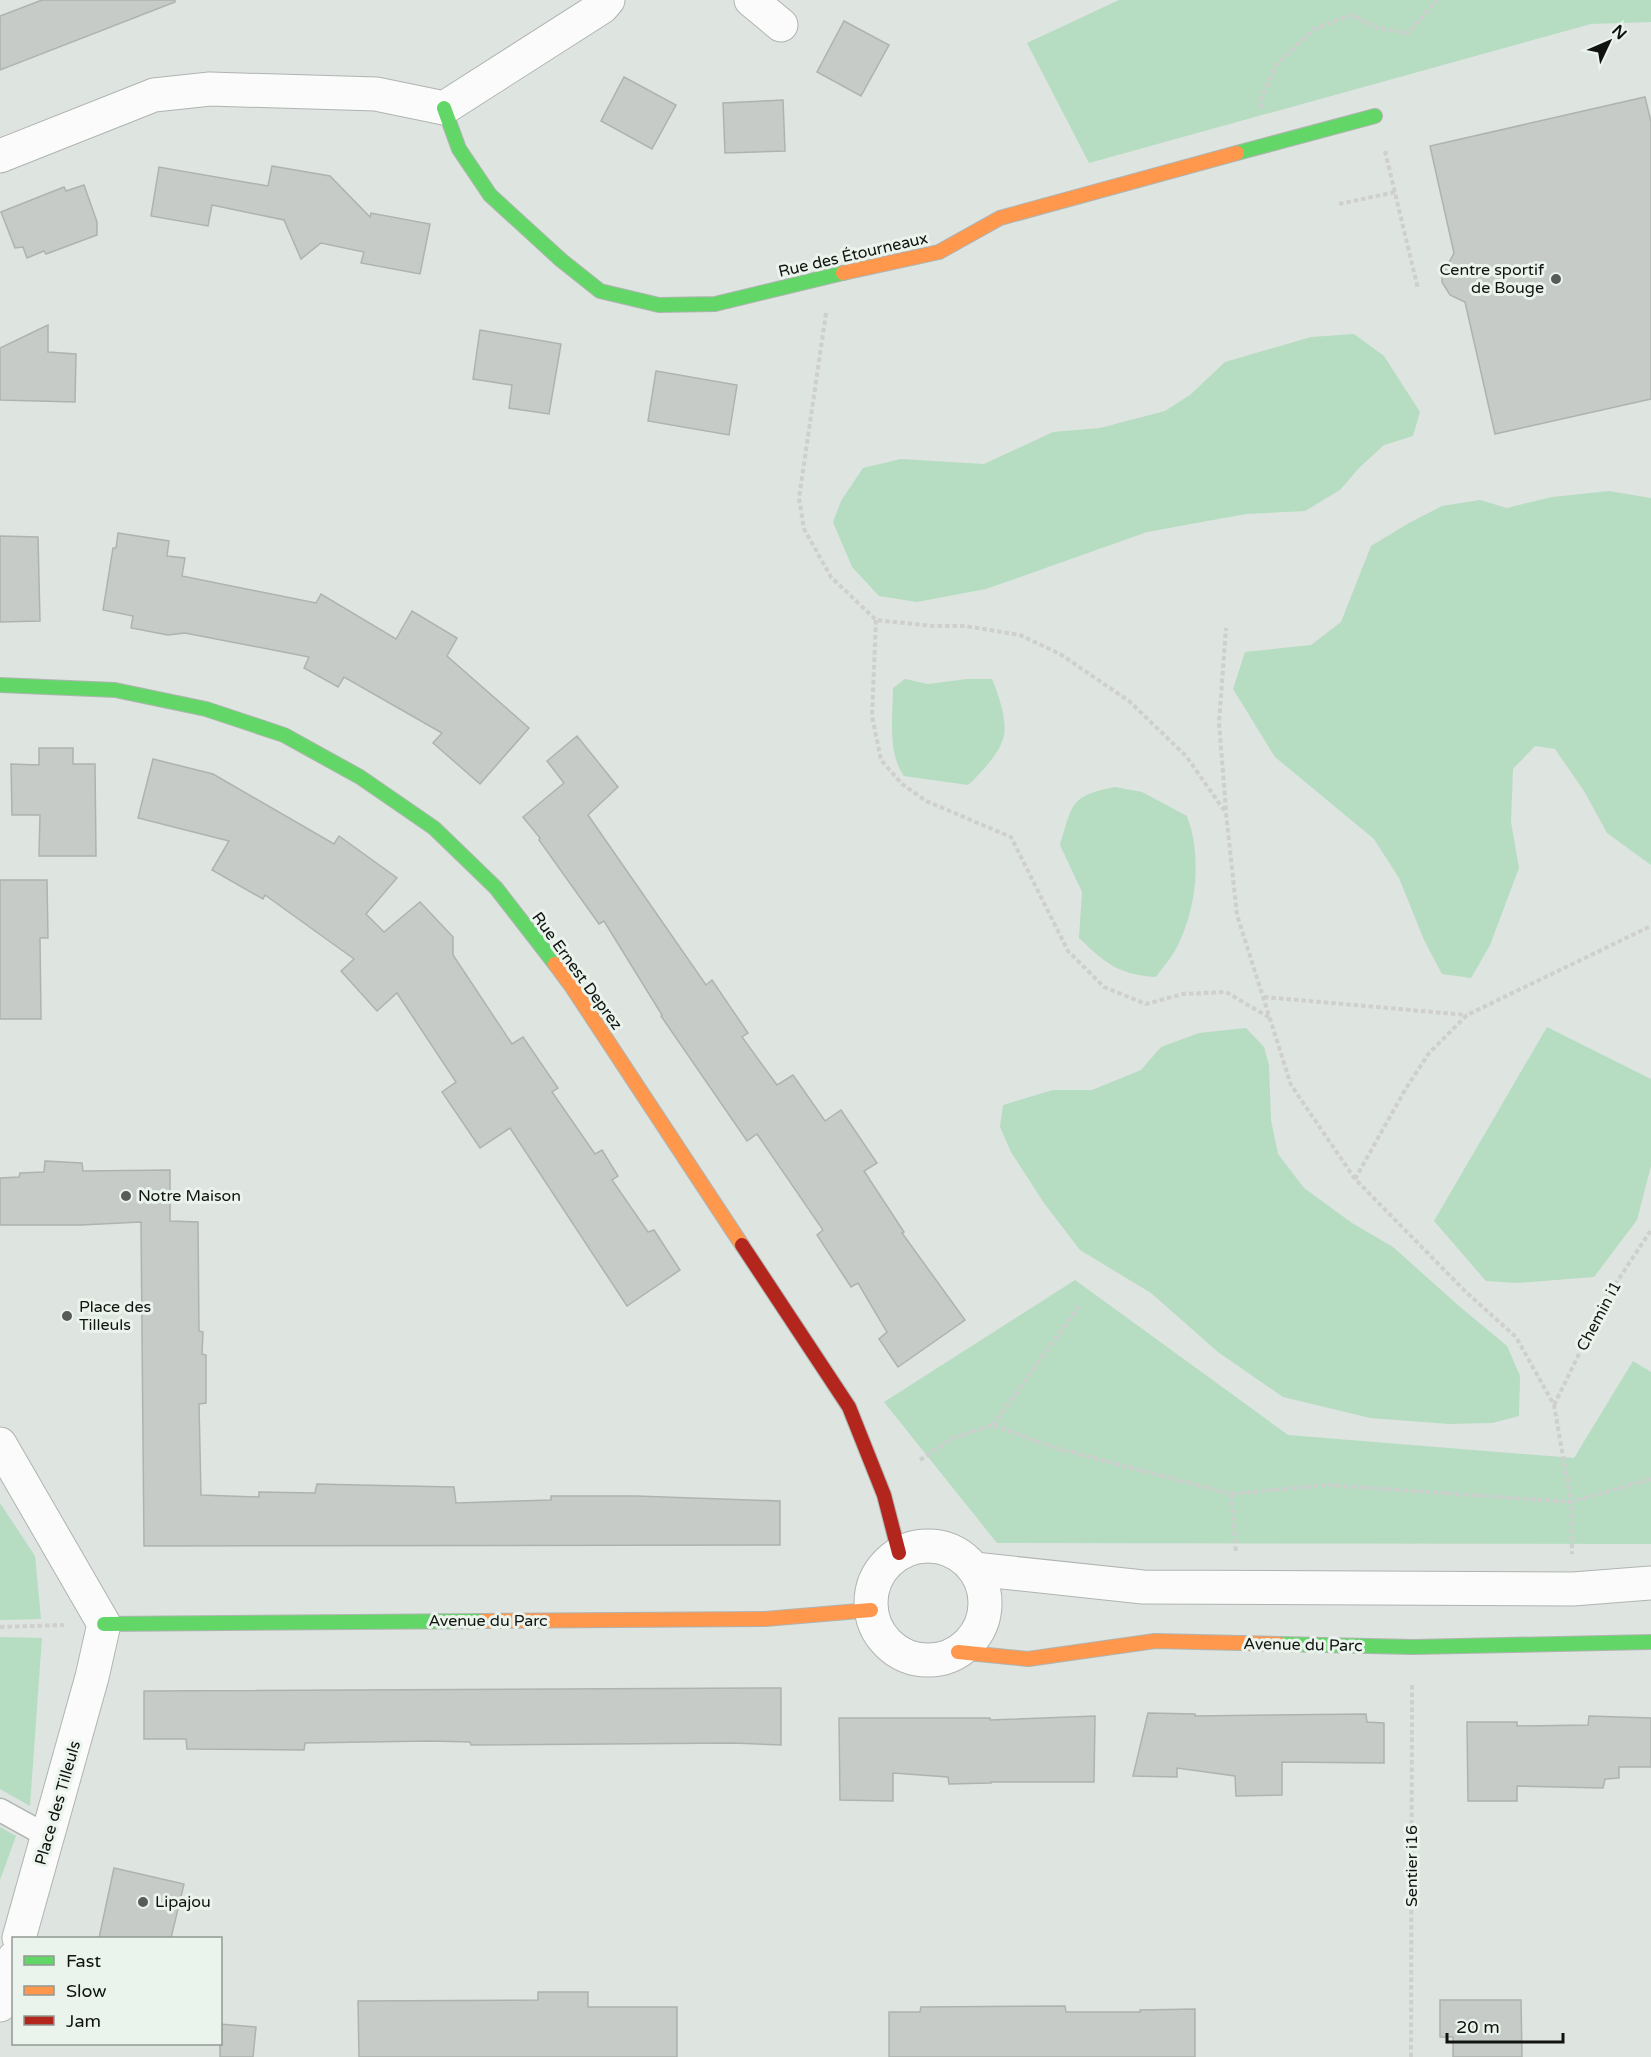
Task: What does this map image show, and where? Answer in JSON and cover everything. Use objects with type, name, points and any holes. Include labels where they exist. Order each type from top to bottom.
[{"type":"street","points":[[0,156],[154,95],[210,89],[376,94],[444,108],[602,7],[608,0]]},
{"type":"street","points":[[751,0],[781,25]]},
{"type":"street","name":"Rue des Étourneaux","points":[[444,108],[459,149],[490,195],[561,260],[600,291],[658,305],[715,304],[878,264],[939,252],[1000,218],[1375,116]]},
{"type":"street","name":"Rue Ernest Deprez","points":[[0,685],[116,690],[206,709],[284,735],[360,777],[434,828],[496,888],[572,987],[849,1407],[884,1495],[899,1553]]},
{"type":"street","points":[[0,1444],[104,1624]]},
{"type":"street","points":[[899,1553],[915,1547],[932,1546],[962,1557],[974,1569],[983,1586],[985,1605],[981,1623],[972,1639],[958,1652]]},
{"type":"street","name":"Avenue du Parc","points":[[899,1553],[886,1563],[877,1576],[872,1591],[872,1610],[876,1628],[888,1643],[903,1654],[921,1659],[940,1658],[958,1652],[1028,1659],[1155,1641],[1413,1647],[1651,1642]]},
{"type":"street","points":[[974,1569],[1143,1587],[1573,1589],[1651,1583]]},
{"type":"street","name":"Avenue du Parc","points":[[104,1624],[765,1619],[872,1610]]},
{"type":"street","name":"Place des Tilleuls","points":[[19,1937],[49,1837],[104,1624]]},
{"type":"street","points":[[0,2005],[12,1965]]},
{"type":"lane","points":[[0,1810],[49,1837]]},
{"type":"path","points":[[1271,144],[1260,101],[1276,65],[1314,29],[1351,15],[1378,28],[1408,33],[1437,0]]},
{"type":"path","points":[[1375,116],[1396,192],[1418,289]]},
{"type":"path","points":[[1339,204],[1396,192]]},
{"type":"path","points":[[831,275],[799,498],[804,529],[831,577],[876,621],[965,626],[1020,634],[1060,654],[1129,701],[1186,756],[1226,813]]},
{"type":"path","points":[[876,621],[872,716],[880,760],[902,784],[926,801],[1011,837],[1068,951],[1104,987],[1146,1004],[1183,994],[1226,992],[1270,1018]]},
{"type":"path","points":[[1226,628],[1219,723],[1237,915],[1291,1085],[1355,1179],[1466,1292],[1516,1337],[1554,1405],[1571,1502],[1572,1522]]},
{"type":"path","points":[[1355,1179],[1405,1090],[1429,1053],[1467,1016],[1651,926]]},
{"type":"path","points":[[1263,997],[1467,1016]]},
{"type":"path","name":"Chemin i1","points":[[1554,1405],[1607,1297],[1651,1230]]},
{"type":"path","points":[[920,1460],[953,1438],[993,1425],[1079,1306]]},
{"type":"path","points":[[993,1425],[1052,1448],[1231,1494],[1327,1485],[1571,1502],[1651,1479]]},
{"type":"path","points":[[1231,1494],[1235,1529]]},
{"type":"path","points":[[0,1627],[104,1624]]},
{"type":"path","name":"Sentier i16","points":[[1411,2057],[1412,1675]]},
{"type":"green space","points":[[1119,0],[1651,0],[1651,22],[1591,24],[1089,163],[1027,43]]},
{"type":"green space","points":[[1354,334],[1384,356],[1420,412],[1413,436],[1384,445],[1340,490],[1305,511],[1246,514],[1147,532],[986,589],[917,602],[879,596],[852,567],[833,522],[841,501],[863,468],[901,459],[984,464],[1053,432],[1100,428],[1165,411],[1190,395],[1225,362],[1311,337]]},
{"type":"green space","points":[[1609,491],[1651,498],[1651,865],[1607,833],[1584,791],[1555,749],[1535,746],[1513,769],[1511,822],[1519,868],[1490,945],[1471,978],[1442,974],[1424,940],[1399,878],[1374,839],[1275,757],[1233,689],[1245,652],[1311,645],[1341,622],[1371,546],[1442,506],[1480,500],[1507,508],[1552,497]]},
{"type":"green space","points":[[905,679],[928,684],[967,679],[992,679],[1003,714],[1004,735],[995,755],[968,785],[904,776],[895,756],[892,721],[893,688]]},
{"type":"green space","points":[[1115,787],[1142,792],[1187,816],[1192,832],[1196,865],[1189,916],[1177,947],[1156,977],[1132,974],[1113,966],[1079,938],[1082,892],[1060,845],[1075,804],[1089,794]]},
{"type":"green space","points":[[1547,1027],[1651,1079],[1651,1166],[1637,1220],[1594,1277],[1518,1283],[1486,1281],[1434,1221]]},
{"type":"green space","points":[[1246,1028],[1264,1047],[1269,1065],[1271,1120],[1278,1154],[1304,1188],[1352,1223],[1393,1247],[1507,1346],[1520,1376],[1519,1416],[1492,1423],[1449,1424],[1370,1418],[1283,1397],[1218,1352],[1151,1293],[1080,1250],[1044,1203],[1011,1152],[1000,1127],[1003,1105],[1053,1090],[1092,1090],[1141,1070],[1161,1047],[1199,1033]]},
{"type":"green space","points":[[1075,1280],[1288,1435],[1574,1458],[1633,1361],[1651,1372],[1651,1544],[997,1543],[884,1402]]},
{"type":"green space","points":[[0,1503],[35,1556],[41,1619],[0,1620]]},
{"type":"green space","points":[[0,1637],[42,1638],[30,1806],[0,1789]]},
{"type":"green space","points":[[0,1827],[16,1836],[0,1880]]},
{"type":"building","points":[[42,0],[175,0],[175,2],[0,70],[0,16]]},
{"type":"building","points":[[844,21],[889,45],[861,96],[817,72]]},
{"type":"building","points":[[624,77],[676,105],[652,149],[601,121]]},
{"type":"building","name":"Centre sportif de Bouge","points":[[1645,97],[1651,122],[1651,399],[1495,434],[1465,302],[1450,295],[1442,282],[1442,276],[1454,253],[1430,146]]},
{"type":"building","points":[[783,100],[785,151],[725,153],[723,103]]},
{"type":"building","points":[[272,166],[330,176],[370,217],[371,213],[430,224],[420,274],[361,263],[364,252],[321,243],[301,259],[284,220],[212,205],[208,226],[151,216],[159,167],[268,186]]},
{"type":"building","points":[[84,185],[97,222],[97,235],[46,254],[44,251],[27,258],[23,247],[15,248],[1,212],[64,187],[66,191]]},
{"type":"building","points":[[48,325],[48,352],[76,354],[75,402],[0,400],[0,348]]},
{"type":"building","points":[[480,330],[561,344],[549,414],[509,408],[512,385],[473,379]]},
{"type":"building","points":[[656,371],[737,385],[729,435],[648,421]]},
{"type":"building","points":[[118,533],[169,541],[167,556],[185,558],[182,576],[316,603],[321,594],[396,639],[412,611],[457,638],[447,656],[529,728],[480,784],[433,743],[442,733],[344,677],[338,687],[304,668],[309,657],[185,633],[168,635],[131,628],[133,616],[103,610],[113,548],[116,548]]},
{"type":"building","points":[[0,536],[38,537],[40,621],[0,622]]},
{"type":"building","points":[[577,736],[618,787],[588,815],[706,985],[712,980],[748,1033],[742,1037],[777,1085],[793,1075],[825,1121],[841,1110],[877,1163],[864,1171],[904,1232],[902,1233],[965,1320],[898,1367],[879,1339],[887,1332],[858,1283],[851,1287],[817,1235],[823,1230],[757,1134],[747,1141],[661,1016],[604,921],[599,924],[523,817],[564,783],[547,761]]},
{"type":"building","points":[[39,748],[73,748],[73,764],[95,764],[96,856],[39,856],[40,815],[12,815],[11,764],[39,765]]},
{"type":"building","points":[[153,759],[213,774],[334,844],[339,836],[397,878],[366,914],[384,932],[420,902],[453,937],[453,955],[512,1044],[523,1037],[558,1088],[552,1092],[595,1154],[602,1150],[618,1176],[612,1180],[648,1232],[654,1230],[680,1270],[627,1306],[510,1128],[480,1148],[442,1092],[456,1082],[397,993],[377,1011],[341,971],[354,959],[265,895],[263,899],[212,870],[229,841],[138,818]]},
{"type":"building","points":[[0,880],[47,880],[48,938],[40,938],[41,1019],[0,1019]]},
{"type":"building","points":[[45,1161],[82,1163],[83,1171],[170,1170],[170,1221],[198,1222],[199,1331],[203,1332],[202,1354],[206,1355],[206,1403],[199,1404],[201,1495],[259,1497],[259,1492],[315,1493],[317,1484],[454,1487],[456,1503],[551,1500],[551,1496],[636,1496],[780,1501],[780,1545],[144,1546],[141,1222],[0,1225],[0,1178],[19,1177],[20,1173],[44,1172]]},
{"type":"building","points":[[781,1688],[781,1745],[733,1743],[471,1745],[470,1742],[430,1741],[305,1743],[304,1750],[187,1749],[186,1739],[144,1739],[144,1691]]},
{"type":"building","points":[[1148,1713],[1195,1714],[1195,1716],[1366,1714],[1367,1722],[1384,1723],[1384,1763],[1282,1762],[1282,1795],[1236,1796],[1235,1776],[1177,1768],[1177,1777],[1133,1776]]},
{"type":"building","points":[[1095,1716],[1094,1782],[949,1784],[948,1777],[893,1773],[893,1801],[840,1800],[839,1718],[990,1718],[990,1720]]},
{"type":"building","points":[[1589,1716],[1651,1718],[1651,1767],[1619,1767],[1619,1778],[1605,1779],[1603,1788],[1517,1786],[1517,1801],[1468,1801],[1467,1722],[1517,1722],[1517,1726],[1588,1725]]},
{"type":"building","name":"Lipajou","points":[[114,1868],[184,1884],[171,1937],[99,1937]]},
{"type":"building","points":[[538,1992],[588,1992],[588,2007],[677,2007],[677,2057],[359,2057],[358,2001],[538,2000]]},
{"type":"building","points":[[1440,2000],[1521,2000],[1522,2057],[1453,2057],[1453,2037],[1440,2037]]},
{"type":"building","points":[[1065,2006],[1066,2012],[1195,2009],[1195,2057],[889,2057],[889,2012],[920,2012],[921,2007]]},
{"type":"building","points":[[222,2024],[256,2027],[253,2057],[220,2057]]},
{"type":"traffic: fast","points":[[444,108],[459,149],[490,195],[561,260],[600,291],[659,305],[715,304],[843,273]]},
{"type":"traffic: fast","points":[[1237,153],[1375,116]]},
{"type":"traffic: fast","points":[[0,685],[115,690],[206,709],[284,735],[360,777],[434,828],[496,888],[555,964]]},
{"type":"traffic: fast","points":[[104,1624],[483,1621]]},
{"type":"traffic: fast","points":[[1279,1644],[1413,1647],[1651,1642]]},
{"type":"traffic: slow","points":[[843,273],[939,252],[1000,218],[1237,153]]},
{"type":"traffic: slow","points":[[555,964],[742,1245]]},
{"type":"traffic: slow","points":[[483,1621],[765,1619],[871,1610]]},
{"type":"traffic: slow","points":[[958,1652],[1028,1659],[1155,1641],[1279,1644]]},
{"type":"traffic: jam","points":[[742,1245],[849,1407],[884,1495],[899,1553]]},
{"type":"place","name":"Centre sportif de Bouge","points":[[1556,279]]},
{"type":"place","name":"Notre Maison","points":[[126,1196]]},
{"type":"place","name":"Place des Tilleuls","points":[[67,1316]]},
{"type":"place","name":"Lipajou","points":[[143,1902]]}]
